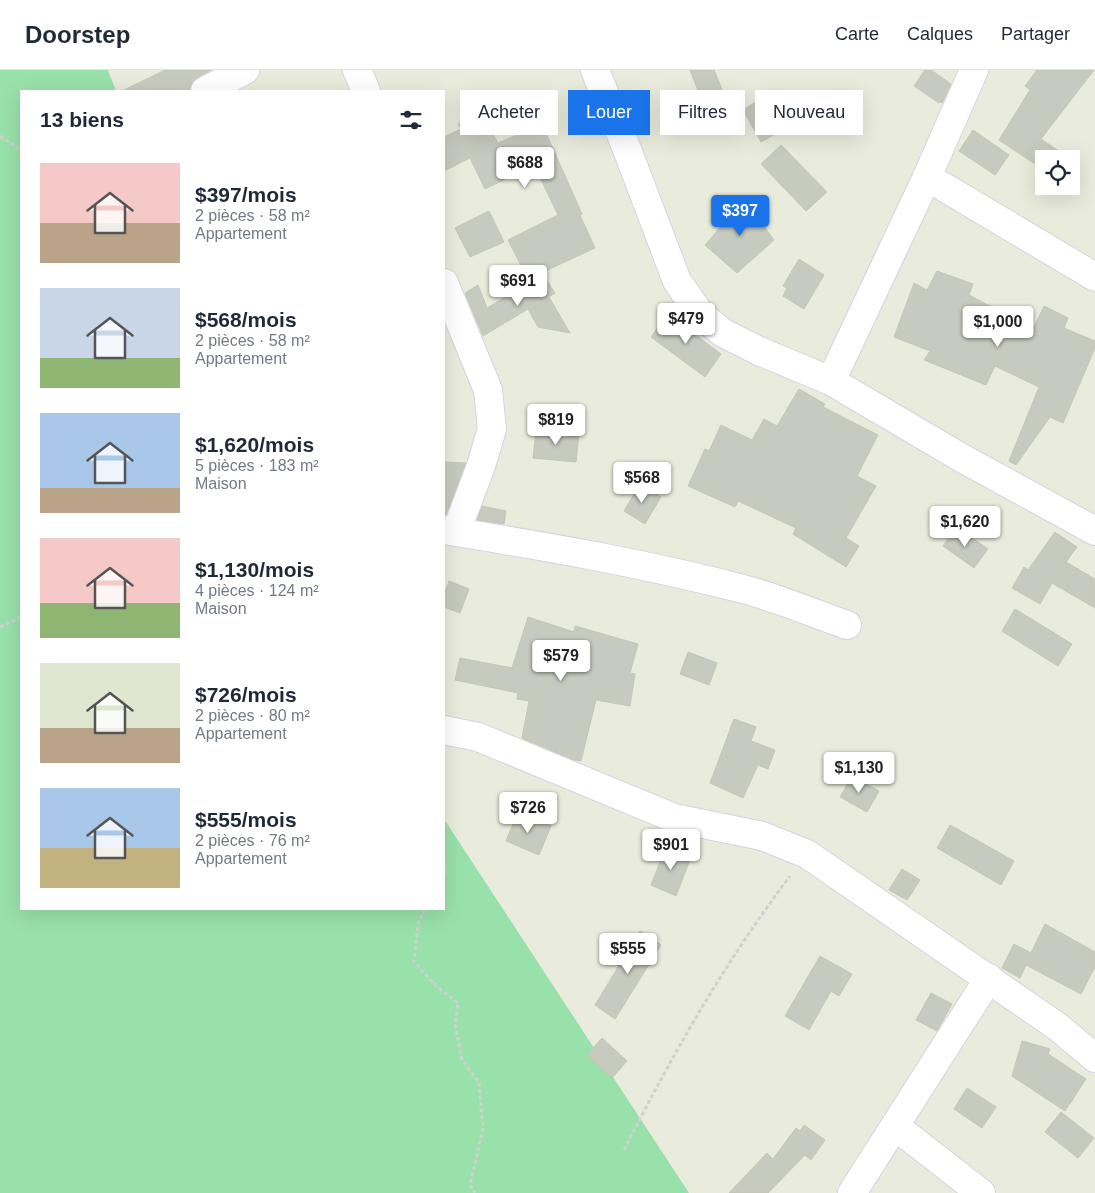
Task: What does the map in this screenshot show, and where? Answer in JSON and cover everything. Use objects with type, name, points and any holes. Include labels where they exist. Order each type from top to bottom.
[{"type":"street","points":[[208,90],[245,70]]},
{"type":"street","points":[[357,70],[366,90]]},
{"type":"street","points":[[595,70],[677,281],[700,314],[723,333],[759,351],[831,380],[960,458],[1095,531]]},
{"type":"street","points":[[831,380],[927,177],[974,70]]},
{"type":"street","points":[[927,177],[1095,277]]},
{"type":"street","points":[[445,285],[488,390],[492,429],[481,466],[450,531],[608,558],[741,588],[847,625]]},
{"type":"street","points":[[445,730],[478,737],[674,818],[762,836],[807,854],[989,978],[1058,1027],[1095,1058]]},
{"type":"street","points":[[852,1193],[989,978]]},
{"type":"street","points":[[896,1126],[981,1193]]},
{"type":"path","points":[[0,136],[20,149]]},
{"type":"path","points":[[0,627],[20,617]]},
{"type":"path","points":[[624,1150],[661,1076],[694,1020],[761,915],[807,854]]},
{"type":"path","points":[[425,910],[418,924],[414,962],[434,984],[458,1003],[455,1024],[462,1060],[479,1082],[483,1129],[470,1185],[475,1193]]},
{"type":"green space","points":[[0,70],[108,70],[116,90],[20,90],[20,910],[445,910],[445,821],[689,1193],[0,1193]]},
{"type":"building","points":[[165,70],[211,70],[192,82],[190,90],[124,90]]},
{"type":"building","points":[[690,70],[714,70],[722,90],[698,90]]},
{"type":"building","points":[[925,70],[931,70],[951,84],[942,103],[939,103],[914,86]]},
{"type":"building","points":[[1037,70],[1094,70],[1041,139],[1058,150],[1035,150],[1035,164],[999,140],[1030,90],[1025,86]]},
{"type":"building","points":[[755,102],[755,131],[745,114],[745,109]]},
{"type":"building","points":[[460,129],[460,135],[494,135],[498,143],[517,135],[547,135],[595,248],[528,279],[508,240],[558,215],[534,165],[485,189],[470,158],[445,170],[445,137]]},
{"type":"building","points":[[973,130],[1009,155],[995,175],[959,151]]},
{"type":"building","points":[[757,135],[774,135],[761,142]]},
{"type":"building","points":[[781,145],[827,192],[806,211],[761,164]]},
{"type":"building","points":[[742,196],[774,240],[737,273],[705,245],[731,215],[725,208]]},
{"type":"building","points":[[489,211],[504,242],[470,257],[455,228]]},
{"type":"building","points":[[799,259],[824,275],[804,309],[783,296],[787,288],[783,286]]},
{"type":"building","points":[[937,271],[973,284],[969,295],[1033,329],[1044,306],[1068,318],[1064,328],[1095,341],[1095,348],[1063,423],[1050,417],[1016,465],[1009,461],[1039,387],[995,366],[986,385],[924,360],[930,351],[894,337],[914,283],[927,290]]},
{"type":"building","points":[[543,275],[555,293],[549,297],[570,333],[538,327],[528,309],[483,336],[465,293],[478,285],[487,308]]},
{"type":"building","points":[[668,314],[721,354],[705,377],[651,337]]},
{"type":"building","points":[[799,389],[825,404],[823,407],[878,435],[857,476],[876,486],[846,538],[859,546],[846,567],[793,534],[796,528],[738,501],[735,507],[688,486],[705,449],[709,451],[721,425],[752,440],[764,419],[777,426]]},
{"type":"building","points":[[536,430],[579,434],[576,462],[533,458]]},
{"type":"building","points":[[445,462],[466,463],[446,515]]},
{"type":"building","points":[[640,484],[661,497],[645,524],[624,511]]},
{"type":"building","points":[[482,506],[506,511],[504,524],[477,520]]},
{"type":"building","points":[[956,527],[988,549],[974,568],[943,546]]},
{"type":"building","points":[[1055,532],[1077,547],[1066,562],[1095,579],[1095,608],[1052,583],[1040,604],[1012,588],[1024,567],[1028,570]]},
{"type":"building","points":[[449,581],[469,589],[460,613],[445,607],[445,592]]},
{"type":"building","points":[[1015,609],[1072,644],[1058,666],[1002,631]]},
{"type":"building","points":[[528,617],[574,632],[575,626],[638,644],[630,673],[635,674],[630,706],[596,700],[581,761],[574,760],[522,738],[529,701],[517,699],[518,693],[455,680],[460,658],[512,668]]},
{"type":"building","points":[[688,652],[717,663],[709,685],[680,674]]},
{"type":"building","points":[[734,719],[756,727],[751,741],[775,750],[768,769],[758,765],[743,798],[710,783]]},
{"type":"building","points":[[852,776],[879,791],[867,812],[840,797]]},
{"type":"building","points":[[518,812],[551,826],[539,855],[506,841]]},
{"type":"building","points":[[950,825],[1014,861],[1001,885],[937,848]]},
{"type":"building","points":[[666,847],[691,857],[676,896],[651,885]]},
{"type":"building","points":[[902,869],[920,880],[907,900],[889,890]]},
{"type":"building","points":[[1045,924],[1095,952],[1095,967],[1081,994],[1026,965],[1020,978],[1002,968],[1014,944],[1031,953]]},
{"type":"building","points":[[640,931],[661,945],[615,1019],[595,1005]]},
{"type":"building","points":[[820,956],[852,974],[839,996],[831,991],[809,1030],[785,1016]]},
{"type":"building","points":[[931,993],[952,1004],[937,1031],[916,1020]]},
{"type":"building","points":[[602,1038],[627,1061],[612,1078],[587,1055]]},
{"type":"building","points":[[1022,1041],[1050,1049],[1048,1054],[1086,1079],[1065,1111],[1012,1076]]},
{"type":"building","points":[[967,1088],[996,1107],[982,1128],[954,1109]]},
{"type":"building","points":[[1061,1112],[1094,1138],[1078,1158],[1045,1132]]},
{"type":"building","points":[[804,1125],[825,1140],[811,1160],[805,1155],[768,1193],[729,1193],[767,1153],[773,1159],[796,1128],[800,1131]]}]
